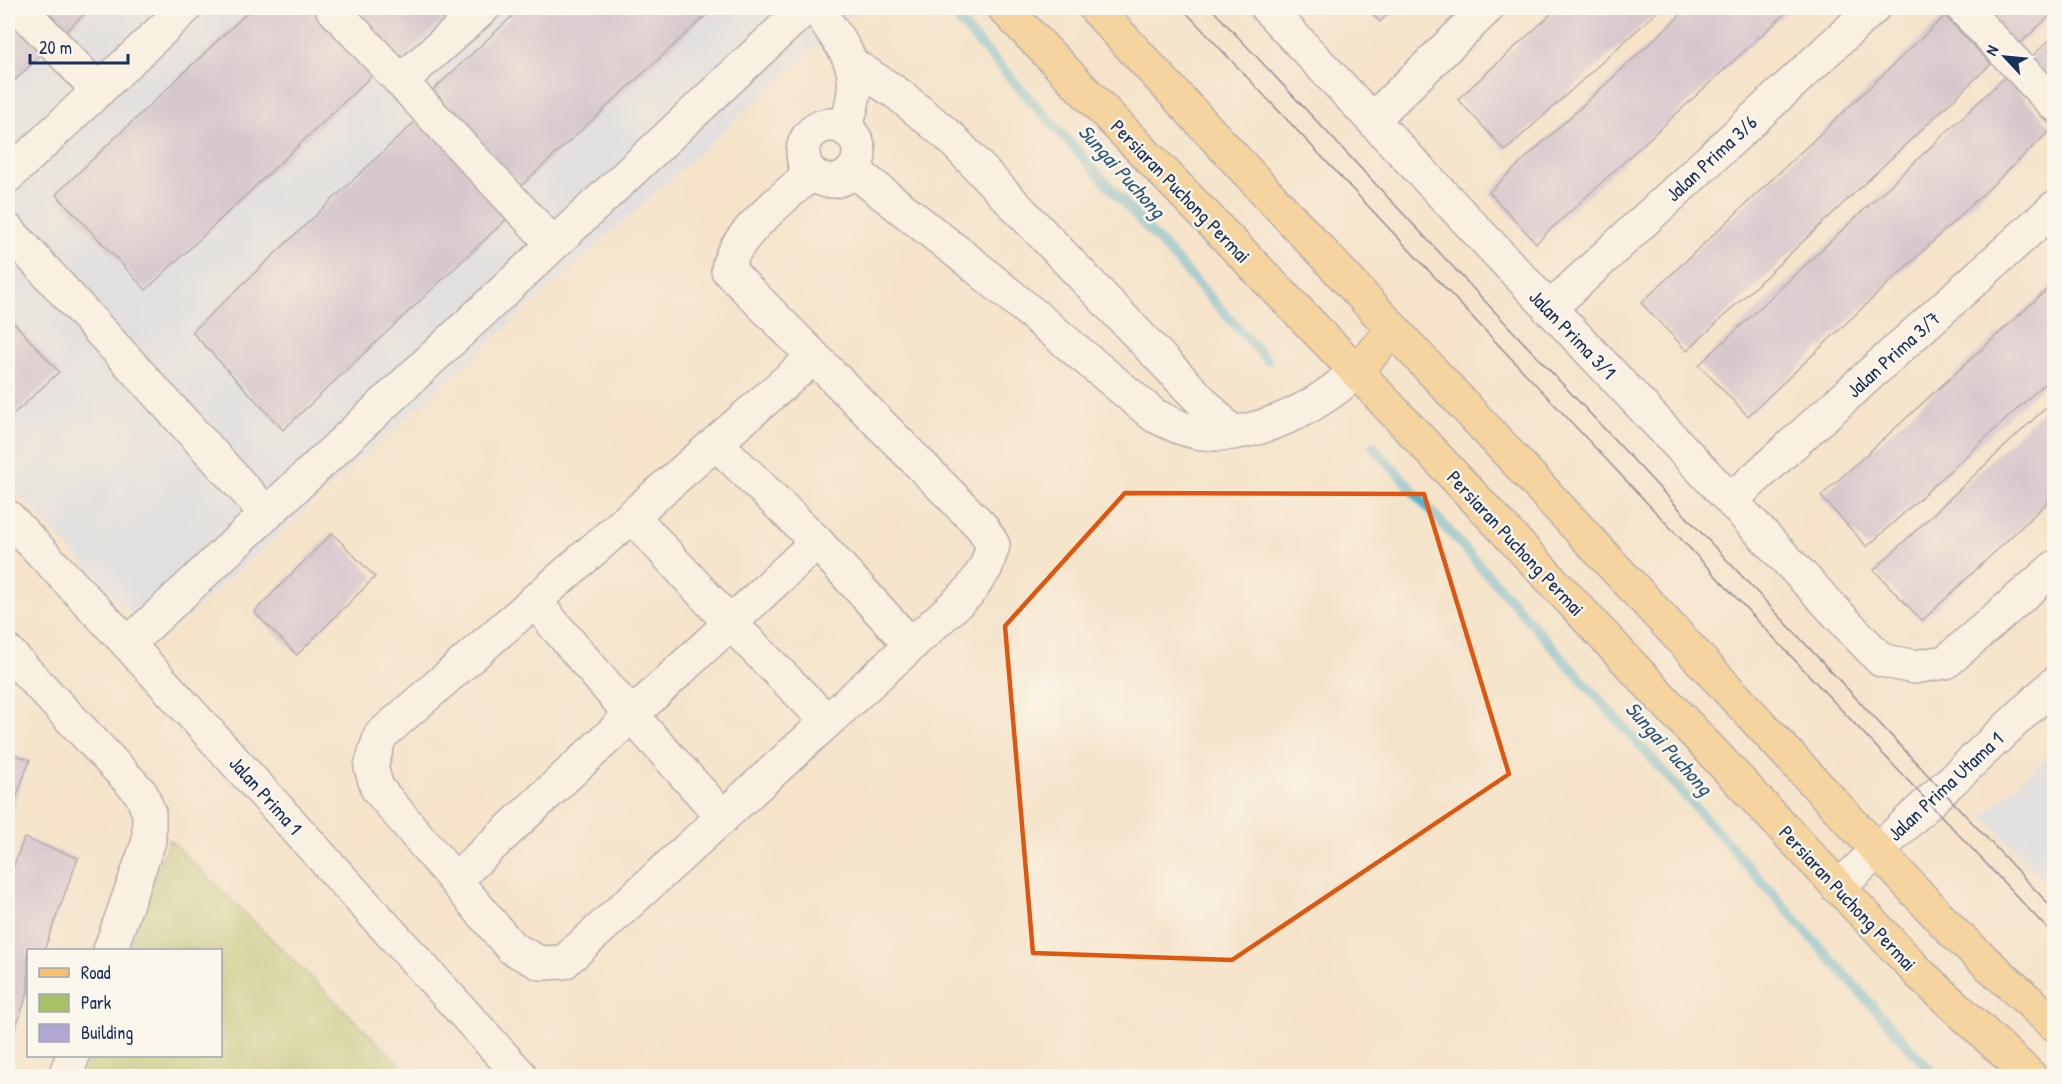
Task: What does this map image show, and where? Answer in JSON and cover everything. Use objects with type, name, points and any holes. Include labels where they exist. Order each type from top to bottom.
[{"type":"main road","name":"Persiaran Puchong Permai","points":[[1004,8],[1356,371],[1919,973],[2030,1077]]},
{"type":"main road","points":[[1095,8],[1955,934],[2055,1024]]},
{"type":"main road","points":[[1356,371],[1393,330]]},
{"type":"street","points":[[20,8],[98,90]]},
{"type":"street","points":[[8,176],[185,8]]},
{"type":"street","points":[[332,8],[553,244]]},
{"type":"street","points":[[401,81],[483,8]]},
{"type":"street","points":[[128,644],[805,8]]},
{"type":"street","points":[[817,8],[855,66],[898,94],[950,137],[1232,433]]},
{"type":"street","name":"Jalan Prima 3/1","points":[[1267,8],[1881,660],[1914,667],[1946,662],[2055,568]]},
{"type":"street","points":[[1373,119],[1487,8]]},
{"type":"street","name":"Jalan Prima 3/6","points":[[1548,309],[1873,8]]},
{"type":"street","points":[[1963,8],[2055,104]]},
{"type":"street","points":[[845,129],[855,99],[855,66]]},
{"type":"street","points":[[829,126],[845,129],[853,135],[859,153],[853,170],[837,181],[819,178],[811,173],[806,166],[804,148],[813,133],[829,126]]},
{"type":"street","points":[[853,170],[975,266],[1155,416],[1187,430],[1232,433],[1278,421],[1308,409],[1338,389],[1356,371]]},
{"type":"street","points":[[811,173],[742,239],[729,259],[728,270],[814,357],[982,527],[993,545],[986,567],[969,592],[564,962],[540,963],[512,948],[378,788],[370,767],[380,736],[814,357]]},
{"type":"street","name":"Jalan Prima 3/7","points":[[1731,500],[2055,208]]},
{"type":"street","points":[[8,230],[267,514]]},
{"type":"street","points":[[716,442],[817,542],[911,645]]},
{"type":"street","points":[[632,516],[730,624],[827,721]]},
{"type":"street","name":"Jalan Prima 1","points":[[8,517],[128,644],[521,1077]]},
{"type":"street","points":[[455,880],[817,542]]},
{"type":"street","points":[[534,601],[632,716],[723,817]]},
{"type":"street","points":[[8,652],[141,793],[149,813],[149,841],[111,949]]},
{"type":"street","name":"Jalan Prima Utama 1","points":[[1838,888],[1877,848],[2055,684]]},
{"type":"street","points":[[65,1077],[73,1057]]},
{"type":"highlighted area","points":[[1125,493],[1424,494],[1509,774],[1232,960],[1033,953],[1005,626]]},
{"type":"shaded area","points":[[8,8],[859,8],[158,643],[8,482]]},
{"type":"shaded area","points":[[2054,751],[2054,892],[1984,816]]},
{"type":"green space","points":[[169,839],[412,1076],[82,1076],[90,1057],[222,1057],[222,949],[128,949]]},
{"type":"building","points":[[8,8],[46,50],[8,87]]},
{"type":"building","points":[[36,8],[91,8],[62,35]]},
{"type":"building","points":[[252,8],[319,8],[378,70],[146,290],[56,194]]},
{"type":"building","points":[[353,8],[456,8],[401,60]]},
{"type":"building","points":[[521,8],[714,8],[521,186],[433,90]]},
{"type":"building","points":[[1366,8],[1394,8],[1380,22]]},
{"type":"building","points":[[1558,8],[1661,8],[1505,151],[1458,99]]},
{"type":"building","points":[[1688,8],[1791,8],[1536,243],[1489,192]]},
{"type":"building","points":[[1972,8],[2054,8],[2054,12],[2012,51]]},
{"type":"building","points":[[1945,16],[1991,64],[1687,351],[1641,303]]},
{"type":"building","points":[[2054,36],[2054,93],[2025,63]]},
{"type":"building","points":[[2005,77],[2053,128],[1748,416],[1699,365]]},
{"type":"building","points":[[421,116],[513,213],[283,430],[192,332]]},
{"type":"building","points":[[2054,283],[2054,375],[1867,547],[1821,496]]},
{"type":"building","points":[[8,316],[59,372],[8,419]]},
{"type":"building","points":[[2054,400],[2054,496],[1922,621],[1874,570]]},
{"type":"building","points":[[332,533],[375,577],[297,655],[254,612]]},
{"type":"building","points":[[8,752],[30,760],[8,819]]},
{"type":"building","points":[[24,838],[78,858],[44,949],[27,949],[27,995],[8,1049],[8,881]]},
{"type":"waterway","name":"Sungai Puchong","points":[[947,8],[1267,360]]},
{"type":"waterway","name":"Sungai Puchong","points":[[1373,446],[1935,1076]]},
{"type":"tram line","points":[[1182,8],[2054,936]]},
{"type":"tram line","points":[[1211,8],[2054,910]]}]
